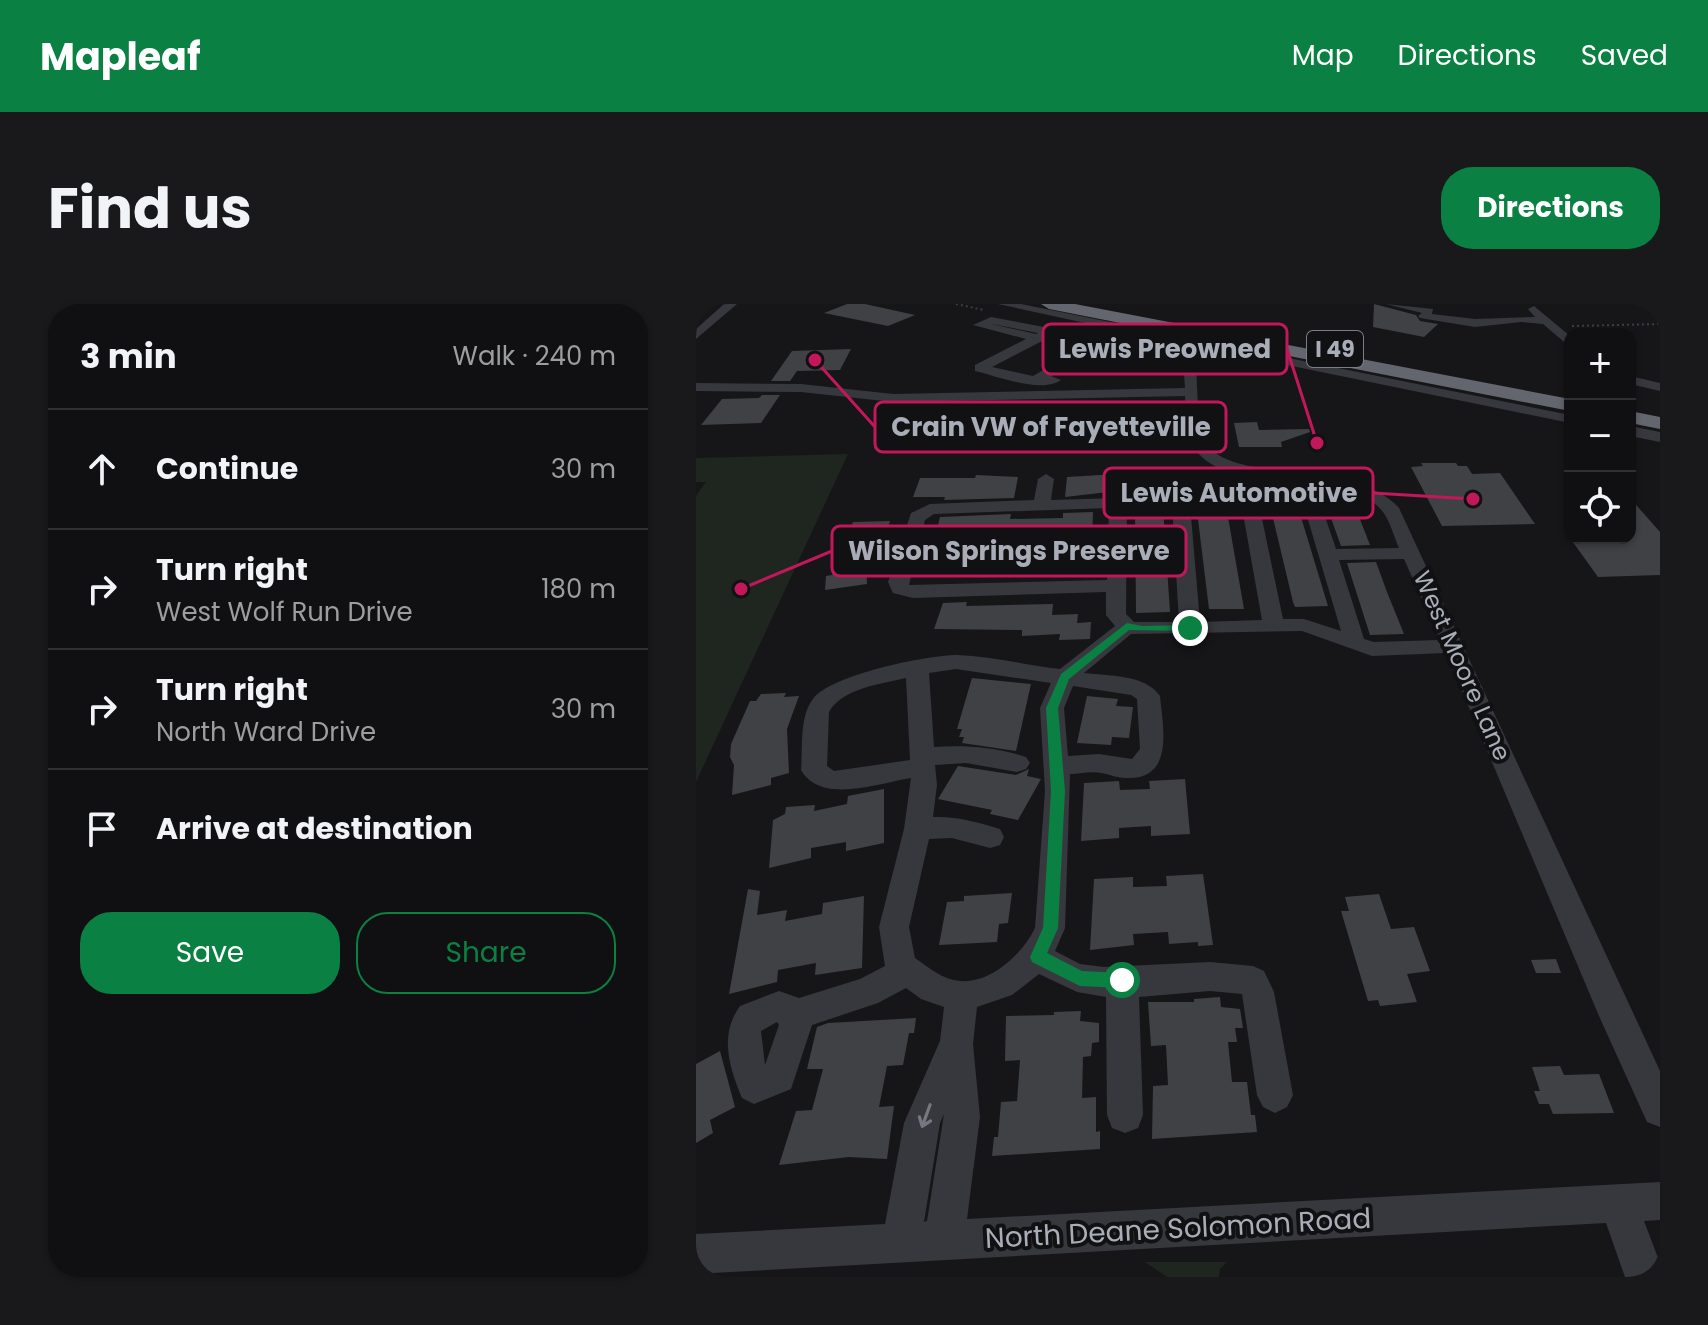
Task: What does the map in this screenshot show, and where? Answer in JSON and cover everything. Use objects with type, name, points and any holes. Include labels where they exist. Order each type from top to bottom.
[{"type":"highway","name":"I 49","points":[[1049,304],[1564,404]]},
{"type":"highway","name":"I 49","points":[[1101,304],[1564,392]]},
{"type":"highway","points":[[1636,406],[1660,411]]},
{"type":"highway","points":[[1636,418],[1660,423]]},
{"type":"street","points":[[696,335],[731,304]]},
{"type":"street","points":[[1004,304],[1192,350],[1564,418]]},
{"type":"street","points":[[1392,304],[1475,323],[1521,319],[1555,325]]},
{"type":"street","points":[[1528,304],[1564,336]]},
{"type":"street","points":[[1501,307],[1514,307],[1523,313],[1521,319]]},
{"type":"street","points":[[980,368],[1049,332],[991,320],[979,325],[1037,338]]},
{"type":"street","points":[[980,368],[978,356],[1019,334]]},
{"type":"street","points":[[1063,335],[1158,364]]},
{"type":"street","points":[[1035,380],[1067,361],[1102,348]]},
{"type":"street","points":[[1067,361],[1071,366],[1102,348]]},
{"type":"street","points":[[696,387],[801,388],[893,398],[1120,386],[1158,364],[1192,350]]},
{"type":"street","name":"West Moore Lane","points":[[1192,350],[1191,392],[1196,439],[1210,456],[1246,471],[1330,479],[1359,487],[1390,508],[1454,646],[1615,1016],[1660,1109]]},
{"type":"street","points":[[980,368],[1035,380],[1191,392]]},
{"type":"street","points":[[1636,381],[1660,387]]},
{"type":"street","points":[[1636,432],[1660,437]]},
{"type":"street","points":[[1042,505],[1046,479]]},
{"type":"street","points":[[1117,586],[913,592],[898,586],[917,517],[924,511],[1118,503],[1189,487],[1288,484],[1307,490],[1355,643]]},
{"type":"street","points":[[1246,485],[1274,626]]},
{"type":"street","points":[[1169,493],[1181,504],[1190,628]]},
{"type":"street","points":[[1118,503],[1116,615],[1127,627],[1142,630],[1311,626],[1372,649],[1454,646]]},
{"type":"street","points":[[1328,555],[1412,553]]},
{"type":"street","points":[[917,668],[921,689],[924,785],[918,829],[894,927],[901,966],[932,988],[962,997],[1001,985],[1037,957],[1050,928],[1058,791],[1052,708],[1065,677],[1127,627]]},
{"type":"street","points":[[1017,763],[966,754],[846,781],[830,781],[814,770],[817,712],[823,701],[847,686],[917,668],[956,662],[1138,688],[1145,692],[1150,705],[1152,751],[1140,767],[1134,769],[1099,763],[1055,766]]},
{"type":"street","points":[[918,829],[952,827],[990,837]]},
{"type":"street","points":[[1037,957],[1080,979],[1231,976],[1253,981],[1258,992],[1275,1095]]},
{"type":"street","points":[[794,1015],[867,992],[908,970]]},
{"type":"street","points":[[1122,980],[1125,1115]]},
{"type":"street","points":[[944,1241],[962,1117],[956,1044],[962,997]]},
{"type":"street","points":[[901,1243],[922,1123],[956,1044]]},
{"type":"street","name":"North Deane Solomon Road","points":[[696,1254],[1660,1201]]},
{"type":"street","points":[[1618,1204],[1645,1277]]},
{"type":"path","points":[[1555,325],[1660,324]]},
{"type":"shaded area","points":[[848,454],[696,782],[696,496],[706,482],[696,482],[696,458]]},
{"type":"shaded area","points":[[1145,1262],[1227,1262],[1220,1269],[1219,1277],[1167,1277]]},
{"type":"building","points":[[847,304],[865,304],[915,315],[888,326],[824,313]]},
{"type":"building","points":[[1374,304],[1416,315],[1420,321],[1438,324],[1424,337],[1373,327]]},
{"type":"building","points":[[851,349],[840,370],[797,371],[790,381],[771,381],[792,351]]},
{"type":"building","points":[[762,395],[780,395],[761,423],[701,425],[722,399],[759,398]]},
{"type":"building","points":[[1257,422],[1259,430],[1309,429],[1310,432],[1281,442],[1282,447],[1239,447],[1234,423]]},
{"type":"building","points":[[1421,463],[1456,463],[1467,466],[1472,474],[1500,473],[1535,524],[1442,526],[1411,467],[1423,466]]},
{"type":"building","points":[[1117,474],[1117,491],[1065,497],[1067,477]]},
{"type":"building","points":[[976,475],[1018,477],[1014,498],[944,500],[945,497],[913,497],[920,478],[975,478]]},
{"type":"building","points":[[1267,493],[1294,494],[1328,606],[1295,607]]},
{"type":"building","points":[[1224,494],[1244,609],[1209,609],[1195,495]]},
{"type":"building","points":[[1326,504],[1354,504],[1370,545],[1341,546]]},
{"type":"building","points":[[1636,505],[1660,532],[1660,575],[1598,577],[1574,544],[1636,544]]},
{"type":"building","points":[[1163,508],[1170,612],[1136,613],[1135,509]]},
{"type":"building","points":[[1093,512],[1091,570],[926,576],[940,517],[1011,514],[1010,519],[1063,518],[1063,513]]},
{"type":"building","points":[[890,521],[881,549],[871,549],[866,561],[867,584],[825,590],[826,576],[832,575],[853,522]]},
{"type":"building","points":[[1376,562],[1404,634],[1370,635],[1347,563]]},
{"type":"building","points":[[967,602],[966,606],[1053,604],[1052,615],[1078,614],[1077,623],[1091,622],[1090,639],[1059,640],[1060,634],[1022,636],[1022,630],[934,629],[943,603]]},
{"type":"building","points":[[972,678],[1031,684],[1016,751],[962,743],[964,737],[959,737],[962,729],[957,729]]},
{"type":"building","points":[[786,693],[784,697],[799,696],[787,729],[789,773],[771,778],[771,785],[732,795],[734,765],[730,757],[731,744],[750,701],[756,701],[761,694]]},
{"type":"building","points":[[1087,696],[1118,699],[1116,706],[1133,707],[1129,738],[1112,737],[1111,745],[1077,743]]},
{"type":"building","points":[[958,766],[1016,775],[1029,769],[1027,776],[1041,779],[1018,820],[990,814],[992,810],[938,799]]},
{"type":"building","points":[[1185,779],[1190,834],[1151,836],[1151,826],[1119,828],[1119,838],[1081,841],[1084,783],[1119,781],[1120,790],[1150,789],[1149,781]]},
{"type":"building","points":[[884,789],[884,843],[846,851],[846,842],[811,848],[811,858],[769,868],[773,820],[785,814],[786,807],[815,805],[814,811],[847,804],[848,796]]},
{"type":"building","points":[[1203,874],[1213,945],[1198,946],[1198,942],[1169,944],[1168,932],[1133,934],[1134,945],[1090,950],[1094,879],[1133,877],[1133,887],[1167,886],[1166,876]]},
{"type":"building","points":[[748,889],[760,891],[757,915],[787,910],[785,921],[822,914],[823,903],[864,896],[862,968],[815,975],[816,963],[778,970],[777,982],[729,994]]},
{"type":"building","points":[[1012,893],[1008,923],[999,924],[997,942],[939,945],[947,902],[964,901],[964,896]]},
{"type":"building","points":[[1379,894],[1391,929],[1414,927],[1430,971],[1407,974],[1417,1002],[1380,1006],[1378,1000],[1368,1001],[1341,911],[1349,911],[1345,897]]},
{"type":"building","points":[[1556,959],[1561,973],[1536,973],[1531,960]]},
{"type":"building","points":[[1220,997],[1221,1007],[1240,1009],[1243,1028],[1235,1028],[1237,1042],[1228,1042],[1232,1082],[1247,1082],[1251,1115],[1255,1115],[1257,1132],[1152,1139],[1153,1086],[1168,1085],[1166,1045],[1151,1046],[1148,1002],[1194,1002],[1194,999]]},
{"type":"building","points":[[1081,1011],[1080,1021],[1099,1023],[1099,1042],[1092,1043],[1091,1056],[1083,1057],[1082,1098],[1096,1097],[1096,1132],[1100,1131],[1100,1149],[992,1156],[994,1137],[998,1137],[1001,1102],[1017,1101],[1020,1060],[1005,1061],[1006,1016]]},
{"type":"building","points":[[916,1018],[914,1033],[909,1033],[903,1065],[887,1066],[879,1107],[894,1106],[887,1159],[849,1157],[779,1165],[796,1111],[812,1110],[823,1069],[807,1069],[817,1027],[828,1023]]},
{"type":"building","points":[[720,1051],[735,1107],[710,1120],[713,1133],[696,1143],[696,1064]]},
{"type":"building","points":[[1560,1066],[1564,1075],[1599,1074],[1614,1113],[1553,1114],[1549,1104],[1539,1104],[1534,1091],[1540,1091],[1532,1067]]},
{"type":"place","name":"Crain VW of Fayetteville","points":[[815,360]]},
{"type":"place","name":"Lewis Preowned","points":[[1317,443]]},
{"type":"place","name":"Lewis Automotive","points":[[1473,499]]},
{"type":"place","name":"Wilson Springs Preserve","points":[[741,589]]},
{"type":"route","points":[[1122,980],[1080,979],[1037,957],[1050,928],[1058,791],[1052,708],[1065,677],[1127,627],[1142,630],[1190,628]]}]
